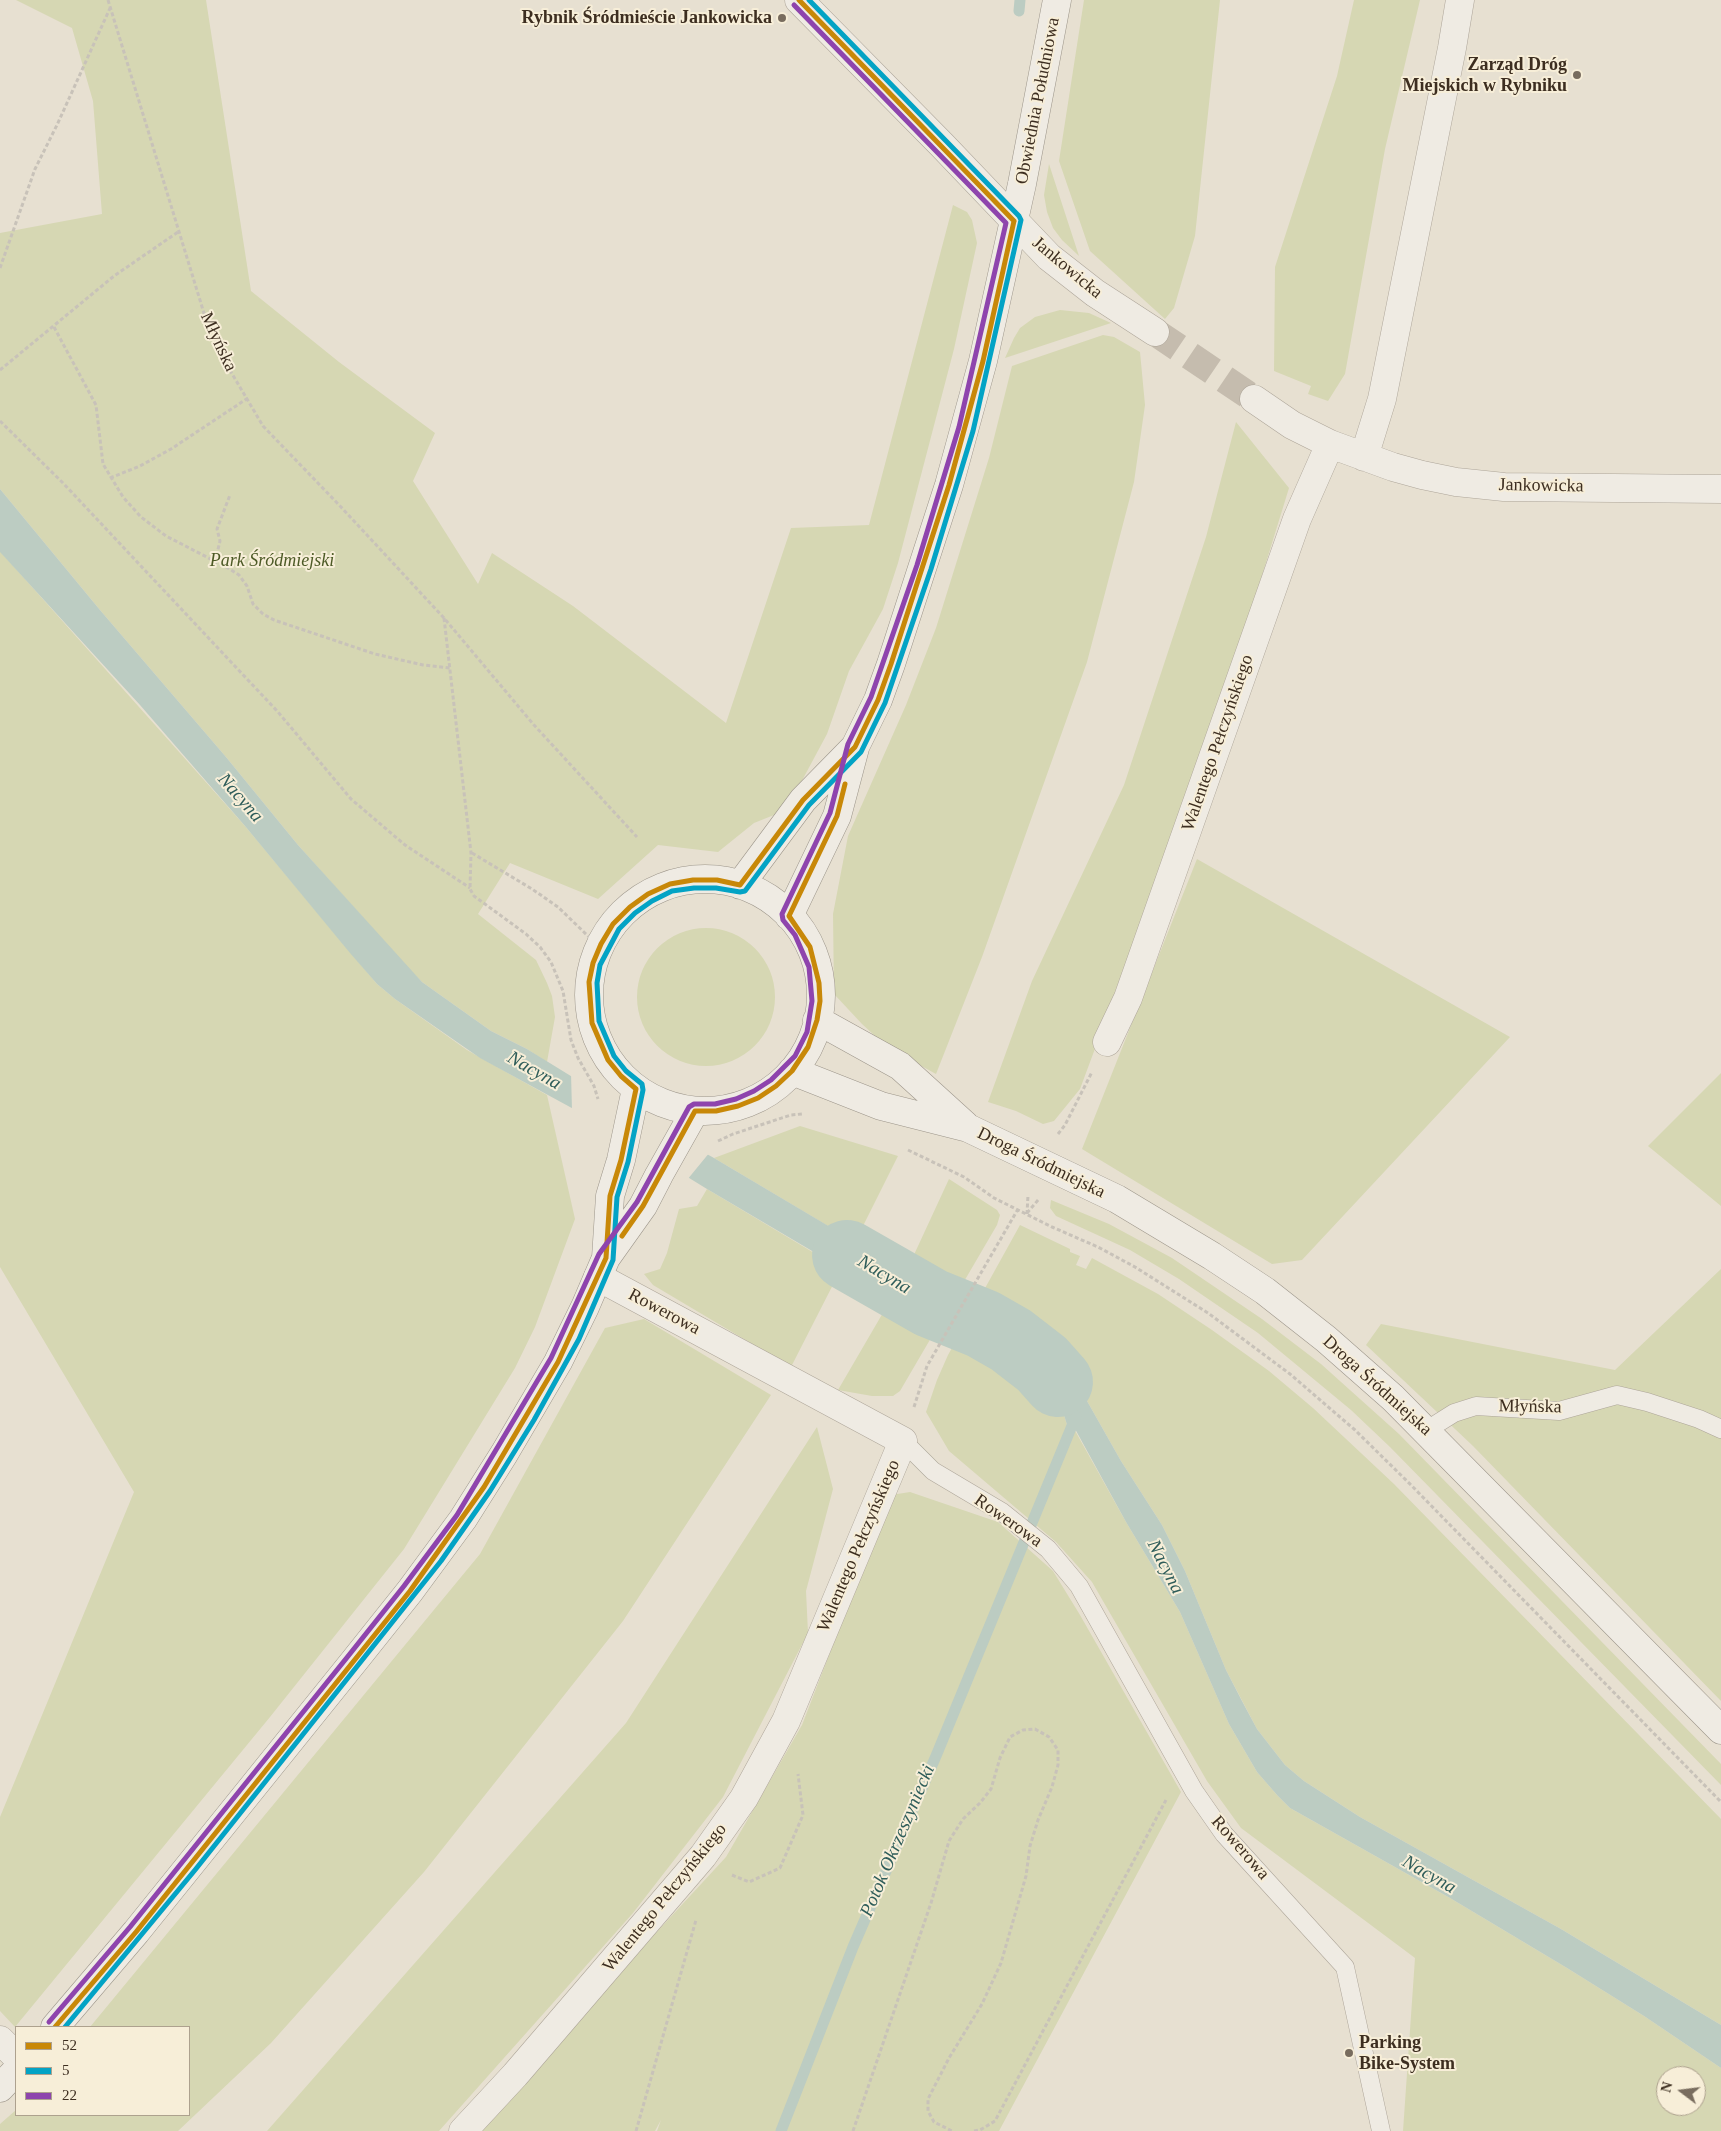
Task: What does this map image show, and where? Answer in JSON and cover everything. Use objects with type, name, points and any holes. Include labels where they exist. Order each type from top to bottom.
[{"type":"main road","name":"Jankowicka","points":[[799,0],[1049,257],[1072,277],[1155,332]]},
{"type":"main road","name":"Obwiednia Południowa","points":[[789,916],[837,816],[855,746],[878,700],[949,486],[983,361],[1014,220],[1057,0]]},
{"type":"main road","points":[[1364,457],[1382,399],[1460,0]]},
{"type":"main road","name":"Jankowicka","points":[[1254,399],[1292,425],[1330,444],[1422,475],[1456,482],[1504,487],[1721,489]]},
{"type":"main road","name":"Walentego Pełczyńskiego","points":[[1108,1042],[1128,998],[1297,519],[1330,444]]},
{"type":"main road","name":"Obwiednia Południowa","points":[[740,885],[804,800],[855,746]]},
{"type":"main road","points":[[694,880],[717,880],[740,885],[767,898],[789,916],[805,939],[816,965],[820,1002],[817,1020],[808,1047],[792,1071],[776,1086],[758,1098],[738,1106],[695,1111],[664,1104],[636,1089],[621,1076],[608,1060],[592,1023],[589,982],[593,963],[601,944],[613,924],[630,907],[648,894],[670,884],[694,880]]},
{"type":"main road","name":"Droga Śródmiejska","points":[[817,1020],[900,1066],[968,1128]]},
{"type":"main road","name":"Droga Śródmiejska","points":[[792,1071],[881,1106],[968,1128],[1117,1199],[1212,1256],[1265,1291],[1326,1338],[1427,1430],[1721,1730]]},
{"type":"main road","points":[[602,1267],[610,1196],[621,1160],[636,1089]]},
{"type":"main road","points":[[56,2026],[130,1939],[349,1667],[453,1533],[484,1487],[558,1362],[602,1267],[643,1206],[658,1175],[695,1111]]},
{"type":"main road","name":"Rowerowa","points":[[602,1267],[903,1441]]},
{"type":"main road","name":"Walentego Pełczyńskiego","points":[[463,2131],[515,2075],[703,1856],[744,1798],[786,1721],[903,1441]]},
{"type":"main road","points":[[0,2040],[15,2055]]},
{"type":"main road","points":[[0,2088],[15,2071]]},
{"type":"lane","name":"Młyńska","points":[[1427,1430],[1454,1413],[1476,1406],[1559,1410],[1617,1395],[1664,1408],[1721,1429]]},
{"type":"lane","name":"Rowerowa","points":[[903,1441],[933,1471],[1002,1512],[1048,1549],[1079,1586],[1194,1791],[1224,1834],[1289,1903],[1345,1967],[1381,2131]]},
{"type":"path","name":"Młyńska","points":[[108,0],[207,322],[231,372],[263,426],[444,618],[534,725],[637,837]]},
{"type":"path","points":[[0,268],[35,169],[58,125],[111,6]]},
{"type":"path","points":[[0,370],[114,276],[178,232]]},
{"type":"path","points":[[54,327],[96,405],[103,464],[123,497],[141,517],[166,536],[239,575],[247,586],[253,604],[262,614],[274,620],[375,654],[423,665],[450,668]]},
{"type":"path","points":[[110,478],[140,466],[171,449],[248,398]]},
{"type":"path","points":[[0,421],[63,483],[278,712],[351,799],[406,845],[470,889],[474,896],[526,934],[540,947],[552,962],[563,991],[571,1040],[578,1058],[587,1072]]},
{"type":"path","points":[[214,562],[220,541],[217,529],[230,495]]},
{"type":"path","points":[[444,618],[471,853],[470,889]]},
{"type":"path","points":[[471,853],[532,889],[558,907],[589,938],[601,944]]},
{"type":"path","points":[[1064,1125],[1108,1042]]},
{"type":"path","points":[[716,1142],[733,1134],[782,1118],[808,1113]]},
{"type":"path","points":[[902,1147],[964,1177],[994,1198],[1052,1227],[1098,1247],[1170,1288],[1252,1344],[1322,1400],[1411,1485],[1721,1802]]},
{"type":"path","points":[[903,1441],[927,1366],[1018,1209]]},
{"type":"path","points":[[725,1872],[749,1882],[780,1868],[802,1815],[793,1740],[786,1721]]},
{"type":"path","points":[[853,2131],[931,1903],[949,1840],[963,1819],[992,1789],[1000,1758],[1010,1737],[1023,1730],[1035,1729],[1049,1737],[1058,1750],[1058,1765],[1052,1787],[1038,1820],[1030,1846],[1026,1876],[1002,1963],[982,2004],[949,2058],[928,2099],[928,2111],[934,2122],[952,2131]]},
{"type":"path","points":[[974,2131],[980,2130],[995,2121],[1183,1772]]},
{"type":"path","points":[[636,2131],[696,1917]]},
{"type":"green space","name":"Park Śródmiejski","points":[[16,0],[206,0],[251,291],[339,362],[435,433],[413,481],[478,584],[492,553],[573,606],[726,723],[791,528],[869,525],[953,205],[967,212],[972,220],[977,243],[954,349],[898,563],[883,609],[849,671],[827,734],[798,788],[779,813],[754,823],[718,852],[658,845],[598,899],[510,863],[478,914],[536,960],[547,983],[552,996],[555,1017],[547,1062],[527,1049],[491,1031],[422,982],[405,965],[298,845],[0,489],[0,233],[102,214],[93,101],[72,28]]},
{"type":"green space","points":[[1084,0],[1220,0],[1195,236],[1174,308],[1165,319],[1090,251],[1059,161]]},
{"type":"green space","points":[[1354,0],[1420,0],[1385,149],[1345,374],[1328,401],[1308,394],[1311,386],[1274,371],[1275,267],[1337,76]]},
{"type":"green space","points":[[1049,164],[1079,256],[1062,240],[1053,228],[1047,212],[1044,195]]},
{"type":"green space","points":[[1060,310],[1089,313],[1111,323],[1005,358],[1020,328],[1035,317]]},
{"type":"green space","points":[[1103,335],[1114,337],[1140,352],[1145,405],[1134,482],[1087,662],[982,957],[936,1074],[887,1047],[834,994],[833,914],[848,836],[906,705],[936,628],[989,458],[1012,366]]},
{"type":"green space","points":[[1236,422],[1289,488],[1218,718],[1080,1089],[1054,1121],[1043,1124],[1016,1111],[988,1102],[1032,981],[1124,785],[1206,537]]},
{"type":"green space","points":[[0,551],[245,826],[377,984],[467,1050],[547,1095],[575,1219],[535,1327],[515,1368],[404,1549],[270,1717],[15,2027],[0,2011],[0,1817],[134,1492],[0,1267]]},
{"type":"green space","points":[[1197,859],[1510,1037],[1302,1260],[1272,1264],[1082,1149]]},
{"type":"green space","points":[[706,928],[732,934],[755,948],[769,971],[775,997],[769,1023],[755,1046],[732,1060],[706,1066],[680,1060],[657,1046],[643,1023],[637,997],[643,971],[657,948],[680,934]]},
{"type":"green space","points":[[1721,1073],[1721,1206],[1648,1146]]},
{"type":"green space","points":[[800,1126],[898,1156],[855,1242],[714,1158]]},
{"type":"green space","points":[[949,1179],[997,1210],[1000,1215],[997,1225],[900,1391],[893,1396],[872,1396],[838,1390],[891,1299],[924,1317],[938,1290],[906,1272]]},
{"type":"green space","points":[[707,1189],[841,1269],[791,1367],[653,1285],[644,1274],[660,1269],[667,1253],[679,1209],[697,1206]]},
{"type":"green space","points":[[1051,1200],[1109,1224],[1172,1258],[1262,1319],[1321,1364],[1399,1434],[1721,1764],[1721,1785],[1390,1447],[1351,1410],[1258,1333],[1179,1279],[1130,1250],[1056,1216],[1050,1208]]},
{"type":"green space","points":[[1020,1225],[1070,1249],[1070,1252],[1080,1256],[1076,1265],[1086,1269],[1092,1258],[1158,1294],[1212,1330],[1269,1371],[1313,1408],[1394,1484],[1721,1819],[1721,2025],[1561,1929],[1360,1817],[1304,1781],[1285,1765],[1257,1729],[1226,1670],[1185,1571],[1162,1525],[1121,1461],[1078,1385],[1058,1359],[1036,1339],[990,1310],[976,1338],[1008,1355],[1020,1364],[1055,1399],[1063,1412],[1068,1428],[1073,1427],[1126,1522],[1180,1612],[1229,1724],[1257,1772],[1277,1795],[1290,1808],[1450,1898],[1567,1968],[1644,2016],[1721,2068],[1721,2131],[1403,2131],[1415,1958],[1241,1828],[1207,1781],[1092,1582],[1056,1542],[949,1451],[926,1412],[948,1355]]},
{"type":"green space","points":[[1721,1269],[1721,1701],[1473,1446],[1366,1345],[1381,1324],[1615,1370]]},
{"type":"green space","points":[[644,1319],[771,1395],[623,1621],[424,1872],[271,2043],[178,2131],[0,2131],[0,2124],[15,2111],[15,2116],[190,2116],[190,2026],[91,2026],[480,1554],[605,1328]]},
{"type":"green space","points":[[817,1427],[833,1489],[806,1591],[808,1633],[723,1797],[633,1913],[439,2131],[267,2131],[626,1723]]},
{"type":"green space","points":[[910,1492],[998,1522],[1053,1571],[1181,1792],[999,2131],[657,2131],[661,2120],[655,2131],[473,2131],[726,1857],[802,1725],[891,1495]]},
{"type":"water","points":[[0,489],[298,845],[422,982],[491,1031],[527,1049],[613,1102],[714,1158],[938,1290],[924,1317],[707,1189],[603,1125],[480,1058],[395,999],[377,984],[245,826],[140,705],[0,552]]},
{"type":"water","points":[[990,1310],[1036,1339],[1058,1359],[1078,1385],[1121,1461],[1162,1525],[1185,1571],[1226,1670],[1257,1729],[1285,1765],[1304,1781],[1360,1817],[1561,1929],[1721,2025],[1721,2068],[1644,2016],[1567,1968],[1450,1898],[1290,1808],[1277,1795],[1257,1772],[1229,1724],[1180,1612],[1126,1522],[1074,1427],[1072,1429],[1068,1428],[1063,1412],[1055,1399],[1038,1380],[1008,1355],[976,1338]]},
{"type":"pier","points":[[571,1073],[710,1152],[687,1180],[572,1110]]},
{"type":"pier","points":[[856,1240],[907,1270],[890,1301],[840,1271]]},
{"type":"waterway","points":[[1019,11],[1020,0]]},
{"type":"waterway","name":"Nacyna","points":[[847,1255],[931,1303],[983,1324],[1011,1340],[1042,1364],[1058,1382]]},
{"type":"waterway","name":"Potok Okrzeszyniecki","points":[[781,2131],[853,1947],[936,1756],[1076,1416]]},
{"type":"tunnel","points":[[1155,332],[1254,399]]},
{"type":"transit line","name":"52","points":[[799,0],[1014,221]]},
{"type":"transit line","name":"5","points":[[66,2026],[195,1870],[441,1561],[490,1491],[534,1420],[579,1339],[613,1260],[617,1197],[628,1162],[643,1090],[642,1084],[626,1071],[614,1056],[599,1021],[597,983],[600,965],[619,929],[635,913],[652,901],[672,891],[694,888],[745,891],[809,805],[861,752],[885,703],[931,569],[973,431],[1021,220],[809,0]]},
{"type":"transit line","name":"22","points":[[49,2022],[130,1927],[349,1655],[457,1515],[551,1358],[599,1254],[637,1202],[689,1107],[694,1104],[715,1104],[736,1099],[754,1091],[771,1080],[795,1056],[807,1032],[812,1001],[809,967],[795,935],[783,920],[782,914],[830,813],[848,744],[871,697],[917,565],[959,427],[1006,223],[794,5]]},
{"type":"transit line","name":"52","points":[[56,2026],[136,1932],[410,1591],[484,1487],[558,1362],[606,1258],[610,1196],[621,1160],[636,1089],[621,1076],[608,1060],[592,1023],[589,982],[593,963],[601,944],[613,924],[630,907],[648,894],[670,884],[693,880],[717,880],[740,885],[803,800],[855,747],[878,700],[891,664],[949,485],[983,361],[1014,221]]},
{"type":"transit line","name":"52","points":[[622,1236],[643,1206],[695,1111],[716,1111],[738,1106],[758,1098],[776,1086],[792,1071],[808,1047],[817,1020],[820,1001],[819,983],[810,947],[789,916],[837,816],[845,784]]},
{"type":"place","name":"Rybnik Śródmieście Jankowicka","points":[[782,18]]},
{"type":"place","name":"Zarząd Dróg Miejskich w Rybniku","points":[[1577,75]]},
{"type":"place","name":"Parking Bike-System","points":[[1349,2053]]}]
